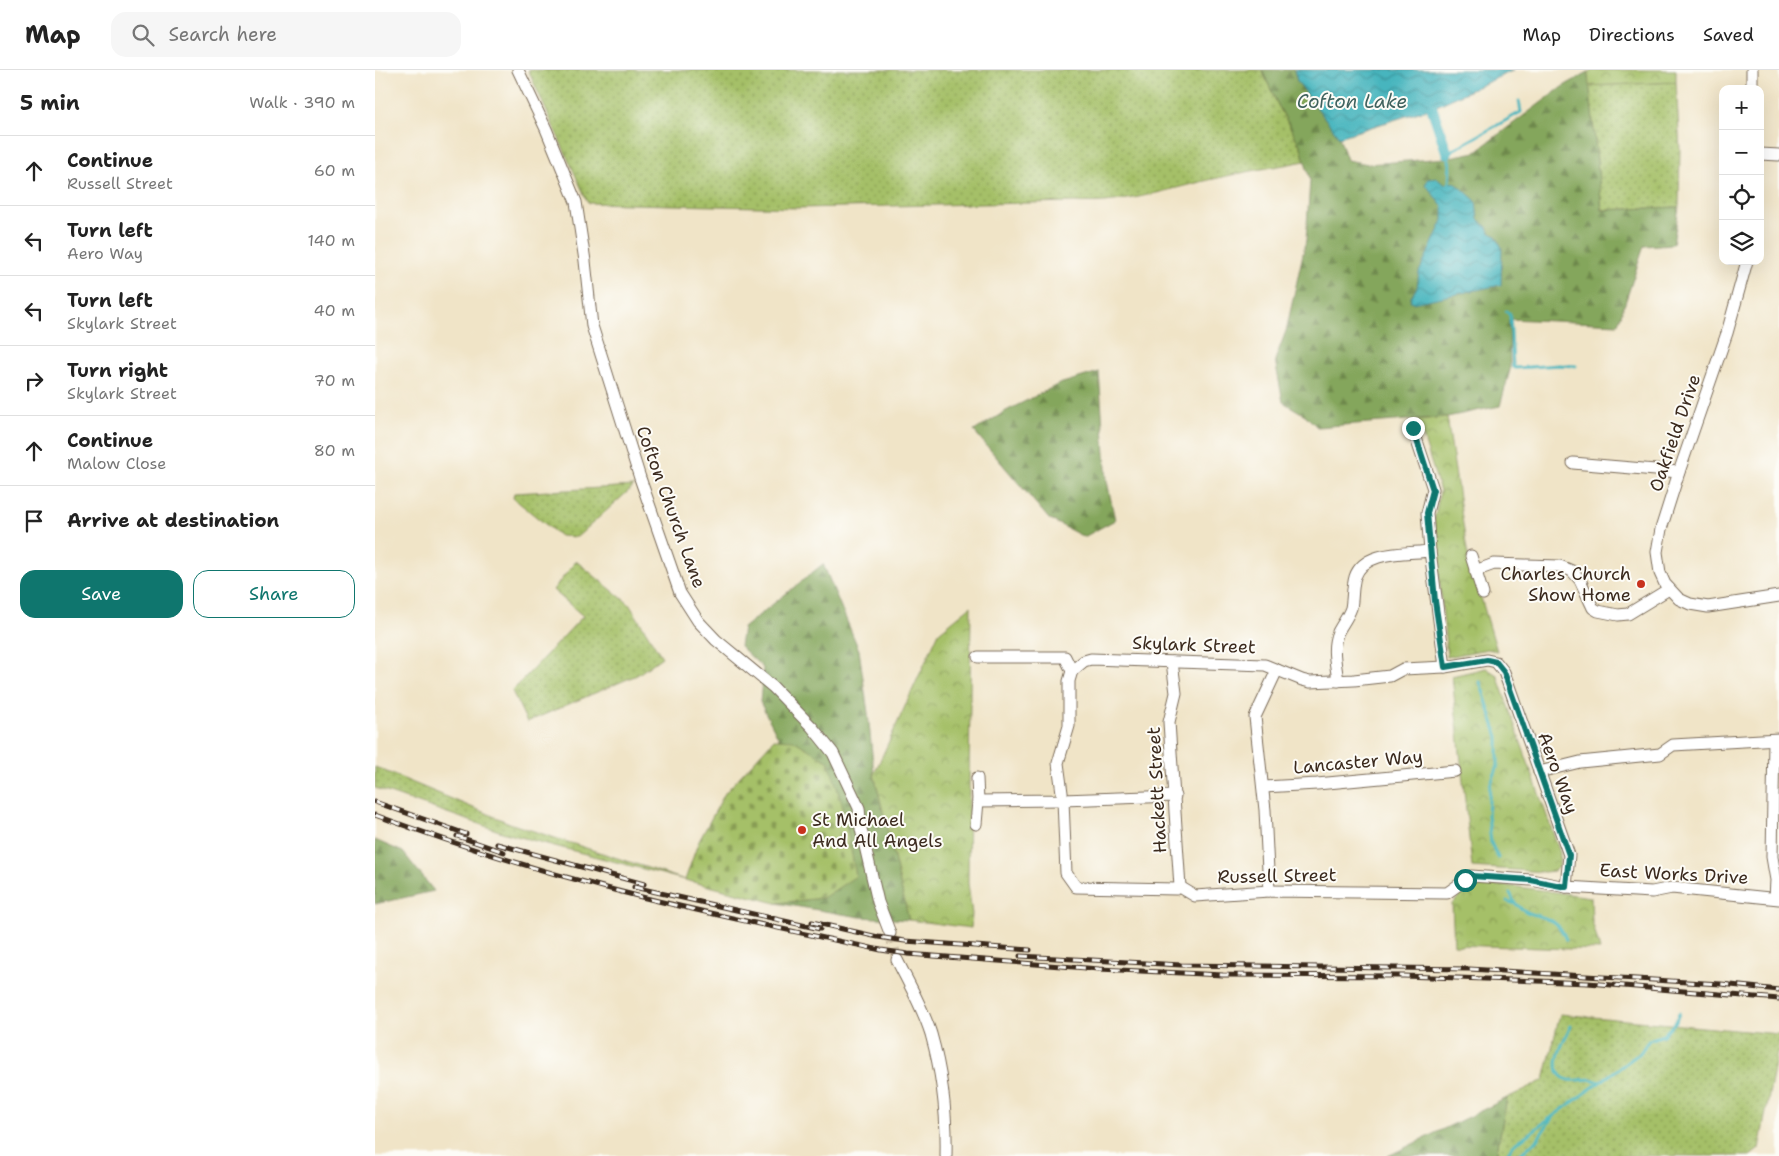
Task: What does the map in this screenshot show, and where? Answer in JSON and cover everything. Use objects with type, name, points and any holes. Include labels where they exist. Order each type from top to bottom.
[{"type":"street","name":"Cofton Church Lane","points":[[519,70],[546,128],[576,202],[592,326],[639,478],[680,593],[698,621],[710,634],[773,687],[812,727],[833,753],[859,808],[861,829],[878,902],[890,933]]},
{"type":"street","points":[[1752,70],[1752,85]]},
{"type":"street","points":[[1764,154],[1779,154]]},
{"type":"street","name":"Oakfield Drive","points":[[1669,589],[1660,573],[1657,552],[1661,529],[1727,333],[1746,265]]},
{"type":"street","points":[[1413,428],[1433,490],[1427,513],[1430,552],[1445,667]]},
{"type":"street","points":[[1573,463],[1679,472]]},
{"type":"street","points":[[1339,681],[1334,646],[1351,607],[1358,570],[1365,562],[1375,557],[1430,552]]},
{"type":"street","points":[[1471,556],[1483,594]]},
{"type":"street","points":[[1475,571],[1494,564],[1560,566],[1572,570],[1580,580],[1593,608],[1597,611],[1618,615],[1628,614],[1669,589],[1679,599],[1690,604],[1708,607],[1779,596]]},
{"type":"street","points":[[978,657],[1065,657],[1071,670],[1069,681],[1069,726],[1058,763],[1063,800]]},
{"type":"street","name":"Skylark Street","points":[[1071,670],[1084,661],[1091,659],[1265,665],[1311,682],[1390,676],[1403,669],[1445,667],[1487,660],[1496,662],[1504,672]]},
{"type":"street","name":"Hackett Street","points":[[1172,662],[1176,693],[1169,722],[1181,887]]},
{"type":"street","points":[[1269,891],[1263,787],[1255,717],[1277,670]]},
{"type":"street","name":"Aero Way","points":[[1504,672],[1569,855],[1566,887]]},
{"type":"street","points":[[1539,772],[1580,762],[1660,754],[1673,744],[1777,739],[1772,858],[1777,898]]},
{"type":"street","name":"Lancaster Way","points":[[1263,787],[1455,771]]},
{"type":"street","points":[[976,824],[977,778]]},
{"type":"street","points":[[978,801],[1175,796]]},
{"type":"street","name":"Russell Street","points":[[1063,800],[1066,873],[1076,887],[1175,889],[1181,887],[1195,896],[1269,891],[1447,893],[1471,876],[1531,880],[1566,887]]},
{"type":"street","name":"East Works Drive","points":[[1566,887],[1653,892],[1672,888],[1777,898]]},
{"type":"street","points":[[897,960],[917,998],[931,1033],[942,1085],[946,1156]]},
{"type":"green space","points":[[528,70],[1262,70],[1277,103],[1301,147],[1305,161],[1129,199],[1093,203],[799,208],[588,203]]},
{"type":"green space","points":[[1262,70],[1294,70],[1297,81],[1339,137],[1347,160],[1368,164],[1445,158],[1475,152],[1562,87],[1588,72],[1602,210],[1679,207],[1673,244],[1644,246],[1618,324],[1509,319],[1510,370],[1500,406],[1447,417],[1317,427],[1305,415],[1283,402],[1275,360],[1286,331],[1306,240],[1310,180],[1301,147],[1277,103]]},
{"type":"green space","points":[[1593,70],[1676,70],[1676,82],[1589,86],[1588,72]]},
{"type":"green space","points":[[1676,82],[1680,150],[1679,207],[1602,210],[1589,86]]},
{"type":"green space","points":[[1099,372],[1107,481],[1115,520],[1084,537],[1049,519],[974,431],[1006,411],[1059,384]]},
{"type":"green space","points":[[1447,417],[1467,551],[1497,651],[1487,649],[1447,657],[1434,522],[1440,491],[1418,420]]},
{"type":"green space","points":[[634,486],[577,537],[560,536],[513,498],[514,493]]},
{"type":"green space","points":[[576,561],[629,604],[662,657],[637,675],[527,722],[512,691],[583,616],[553,590]]},
{"type":"green space","points":[[823,564],[859,650],[874,774],[909,920],[860,917],[776,903],[823,898],[793,751],[779,739],[760,702],[763,668],[740,646],[743,628]]},
{"type":"green space","points":[[971,606],[968,883],[972,914],[971,928],[909,920],[874,774],[939,632]]},
{"type":"green space","points":[[1486,668],[1497,675],[1560,853],[1559,866],[1554,871],[1472,867],[1452,676]]},
{"type":"green space","points":[[774,739],[793,740],[829,762],[842,804],[856,876],[823,898],[776,903],[685,880],[698,843],[725,793]]},
{"type":"green space","points":[[375,767],[512,824],[685,880],[505,833],[375,788]]},
{"type":"green space","points":[[375,840],[403,852],[434,891],[375,904]]},
{"type":"green space","points":[[1471,885],[1511,886],[1591,897],[1592,921],[1600,950],[1454,945],[1452,904]]},
{"type":"green space","points":[[1560,1014],[1779,1034],[1759,1149],[1750,1156],[1496,1156],[1507,1098],[1544,1080]]},
{"type":"green space","points":[[1507,1098],[1496,1156],[1388,1156]]},
{"type":"water","name":"Cofton Lake","points":[[1294,70],[1514,70],[1432,108],[1339,137],[1297,81]]},
{"type":"water","points":[[1436,178],[1444,184],[1455,182],[1476,201],[1478,219],[1487,227],[1489,232],[1496,236],[1502,248],[1501,285],[1413,303],[1410,301],[1417,287],[1419,272],[1443,220],[1443,207],[1425,185],[1428,179]]},
{"type":"waterway","points":[[1449,184],[1450,164],[1447,153],[1521,112],[1519,101]]},
{"type":"waterway","points":[[1432,108],[1447,153]]},
{"type":"waterway","points":[[1506,311],[1510,315],[1513,367],[1576,366]]},
{"type":"waterway","points":[[1480,682],[1498,737],[1498,766],[1490,786],[1488,815],[1491,843],[1498,858]]},
{"type":"waterway","points":[[1510,893],[1515,903],[1522,909],[1550,920],[1557,925],[1566,940]]},
{"type":"waterway","points":[[1507,901],[1516,904]]},
{"type":"waterway","points":[[1506,1156],[1512,1146],[1640,1053],[1649,1040],[1663,1035],[1676,1021],[1679,1013]]},
{"type":"waterway","points":[[1571,1026],[1558,1055],[1558,1071],[1569,1080],[1591,1079],[1599,1082]]},
{"type":"waterway","points":[[1518,1156],[1537,1140],[1552,1118]]},
{"type":"tunnel","points":[[890,933],[897,960]]},
{"type":"railway","points":[[375,802],[466,834]]},
{"type":"railway","points":[[375,815],[494,856],[614,890],[747,921],[881,950],[908,954],[1099,969],[1223,975],[1404,976],[1588,983],[1779,999]]},
{"type":"railway","points":[[457,836],[504,852]]},
{"type":"railway","points":[[497,844],[644,884]]},
{"type":"railway","points":[[634,887],[820,929]]},
{"type":"railway","points":[[812,922],[905,941],[1030,950]]},
{"type":"railway","points":[[1020,956],[1181,965],[1469,969],[1721,984],[1779,990]]},
{"type":"place","name":"Charles Church Show Home","points":[[1641,584]]},
{"type":"place","name":"St Michael And All Angels","points":[[802,830]]},
{"type":"route","points":[[1413,428],[1433,490],[1427,513],[1435,601],[1445,667],[1487,660],[1496,662],[1504,672],[1569,855],[1566,887],[1531,880],[1471,876],[1465,880]]}]
